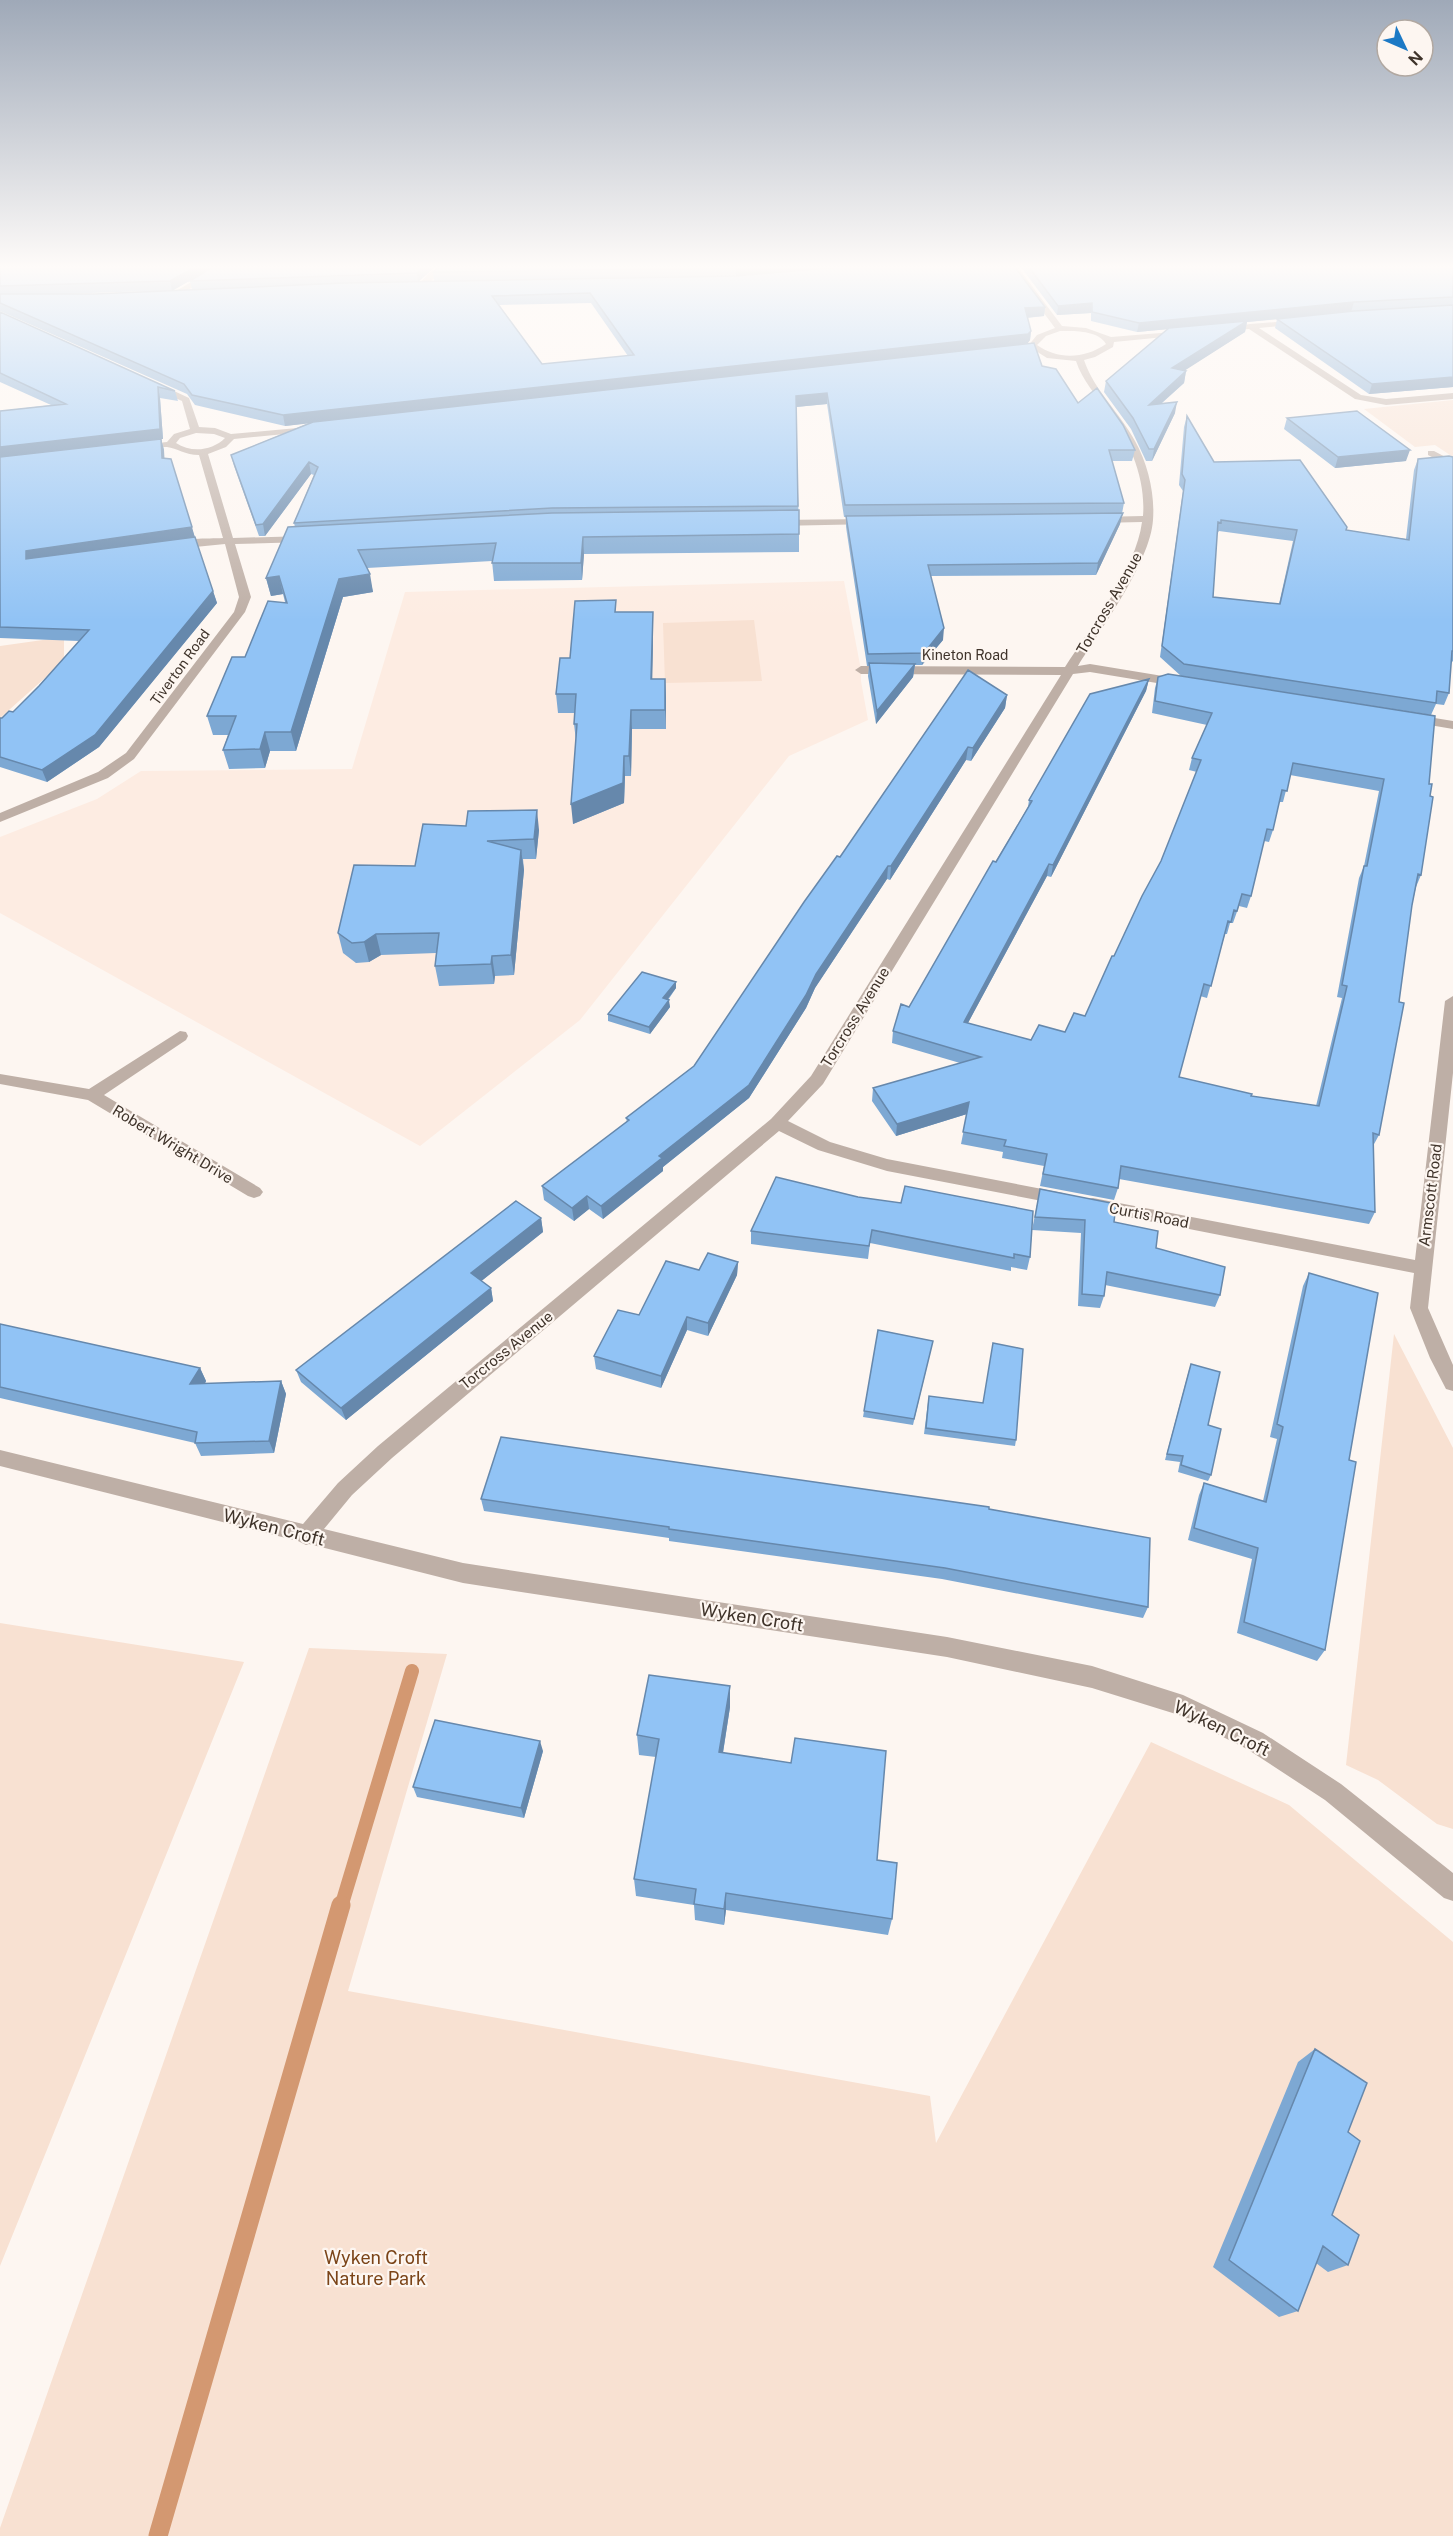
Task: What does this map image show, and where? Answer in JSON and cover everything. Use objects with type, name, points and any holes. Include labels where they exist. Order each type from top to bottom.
[{"type":"street","points":[[151,384],[186,400],[195,430]]},
{"type":"street","name":"Torcross Avenue","points":[[306,1536],[345,1489],[411,1429],[651,1231],[777,1123],[817,1080],[1133,566],[1143,542],[1149,519],[1149,498],[1145,480],[1132,442],[1093,384]]},
{"type":"street","points":[[1337,384],[1365,399],[1386,402],[1453,396]]},
{"type":"street","points":[[170,444],[177,436],[195,430],[215,431],[230,437],[329,426]]},
{"type":"street","points":[[123,450],[170,444],[184,451],[203,452],[225,444],[230,437]]},
{"type":"street","name":"Tiverton Road","points":[[0,818],[92,780],[130,756],[239,612],[245,597],[203,452]]},
{"type":"street","points":[[1431,453],[1453,465]]},
{"type":"street","points":[[1091,520],[1149,519]]},
{"type":"street","points":[[769,523],[883,522]]},
{"type":"street","points":[[159,548],[201,542],[230,543],[313,538]]},
{"type":"street","name":"Kineton Road","points":[[861,670],[1068,671],[1090,668],[1195,685]]},
{"type":"street","points":[[1394,716],[1453,725]]},
{"type":"street","name":"Armscott Road","points":[[1453,1001],[1421,1268],[1419,1308],[1439,1358],[1453,1383]]},
{"type":"street","name":"Robert Wright Drive","points":[[92,1095],[180,1036]]},
{"type":"street","name":"Robert Wright Drive","points":[[0,1079],[92,1095],[254,1192]]},
{"type":"street","name":"Curtis Road","points":[[777,1123],[824,1146],[887,1165],[1421,1268]]},
{"type":"street","name":"Wyken Croft","points":[[0,1458],[463,1574],[947,1647],[1092,1677],[1183,1706],[1255,1741],[1333,1792],[1453,1889]]},
{"type":"shaded area","points":[[844,581],[868,720],[789,756],[580,1020],[420,1146],[0,913],[0,837],[97,799],[141,771],[352,769],[405,592]]},
{"type":"green space","points":[[1453,400],[1453,457],[1435,445],[1415,447],[1364,409]]},
{"type":"green space","points":[[754,620],[762,681],[665,683],[663,623]]},
{"type":"green space","points":[[64,637],[64,661],[0,718],[0,646]]},
{"type":"green space","points":[[1394,1334],[1453,1448],[1453,1829],[1437,1824],[1378,1780],[1346,1765]]},
{"type":"green space","points":[[0,1623],[244,1662],[0,2266]]},
{"type":"green space","name":"Wyken Croft Nature Park","points":[[309,1648],[447,1654],[348,1991],[930,2096],[936,2143],[1151,1742],[1289,1805],[1453,1942],[1453,2536],[0,2536],[0,2528]]},
{"type":"building","points":[[24,384],[160,384],[175,391],[158,387],[160,429],[0,447],[0,411],[66,404]]},
{"type":"building","points":[[184,384],[565,384],[283,415],[192,395]]},
{"type":"building","points":[[657,384],[1066,384],[1078,403],[1097,388],[1123,425],[1135,450],[1109,450],[1124,503],[845,505],[827,393],[796,396],[798,506],[552,508],[294,523],[318,467],[309,462],[263,524],[256,525],[231,455],[313,422]]},
{"type":"building","points":[[1108,384],[1171,384],[1149,405],[1177,402],[1154,449],[1149,449],[1133,418]]},
{"type":"building","points":[[1357,411],[1410,450],[1338,457],[1287,418]]},
{"type":"building","points":[[1187,416],[1214,462],[1300,460],[1347,527],[1346,530],[1409,540],[1418,459],[1453,457],[1453,651],[1449,693],[1437,691],[1436,703],[1184,664],[1162,646],[1185,480],[1182,474]],"holes":[[[1221,520],[1297,530],[1280,604],[1213,597],[1218,522],[1221,523]]]},
{"type":"building","points":[[161,439],[162,458],[171,459],[192,527],[26,551],[26,559],[195,537],[213,591],[95,735],[42,770],[0,757],[0,718],[9,711],[13,712],[89,630],[0,627],[0,457]]},
{"type":"building","points":[[799,510],[799,534],[583,537],[581,563],[492,563],[496,543],[358,550],[370,574],[339,579],[291,732],[265,732],[260,749],[223,750],[236,716],[207,716],[232,657],[245,657],[268,601],[287,603],[279,576],[266,578],[288,527],[552,513]]},
{"type":"building","points":[[1123,513],[1098,563],[928,565],[944,628],[924,653],[868,654],[846,516]]},
{"type":"building","points":[[616,600],[615,612],[653,612],[651,679],[665,679],[665,710],[631,710],[629,756],[624,756],[623,783],[571,804],[577,724],[574,724],[576,694],[556,694],[560,658],[570,658],[575,601]]},
{"type":"building","points":[[869,663],[915,664],[877,711]]},
{"type":"building","points":[[968,670],[1007,695],[973,748],[968,747],[891,866],[888,866],[816,974],[806,995],[749,1085],[659,1156],[662,1158],[601,1206],[587,1196],[572,1208],[542,1186],[629,1120],[626,1118],[694,1066],[804,902],[837,856],[840,857]]},
{"type":"building","points":[[1168,674],[1435,716],[1429,784],[1432,784],[1430,796],[1433,797],[1421,875],[1418,874],[1412,905],[1399,1002],[1404,1003],[1379,1135],[1373,1133],[1375,1212],[1121,1166],[1118,1188],[1043,1174],[1047,1154],[1004,1146],[1006,1140],[963,1132],[969,1102],[897,1124],[873,1088],[981,1057],[893,1031],[901,1004],[909,1007],[993,861],[996,862],[1032,801],[1029,800],[1090,694],[1149,679],[1053,865],[1049,864],[964,1022],[1031,1040],[1039,1025],[1065,1032],[1074,1013],[1085,1016],[1112,956],[1161,861],[1201,760],[1192,758],[1212,713],[1155,701],[1158,677]],"holes":[[[1293,763],[1384,779],[1367,866],[1364,866],[1342,985],[1347,986],[1319,1106],[1251,1096],[1252,1094],[1179,1077],[1204,984],[1211,986],[1228,921],[1231,922],[1234,910],[1237,911],[1242,894],[1251,896],[1267,829],[1273,830],[1282,790],[1287,791]]]},
{"type":"building","points":[[537,810],[534,839],[487,841],[521,850],[511,955],[492,956],[491,964],[435,966],[439,933],[376,934],[364,942],[352,943],[338,933],[354,865],[415,866],[423,824],[466,826],[468,811]]},
{"type":"building","points":[[642,972],[676,982],[663,998],[669,1000],[649,1027],[608,1014]]},
{"type":"building","points":[[776,1177],[858,1197],[901,1203],[905,1186],[1033,1211],[1030,1257],[1014,1254],[1014,1258],[872,1230],[869,1246],[751,1231]]},
{"type":"building","points":[[1040,1189],[1116,1204],[1114,1222],[1158,1231],[1156,1248],[1225,1267],[1220,1295],[1107,1272],[1104,1296],[1082,1294],[1085,1220],[1035,1217]]},
{"type":"building","points":[[516,1201],[541,1218],[471,1273],[491,1288],[341,1408],[296,1370]]},
{"type":"building","points":[[708,1253],[738,1262],[708,1323],[687,1317],[661,1376],[594,1356],[618,1310],[639,1315],[666,1261],[699,1270]]},
{"type":"building","points":[[1309,1273],[1378,1293],[1349,1460],[1356,1462],[1325,1650],[1244,1622],[1258,1548],[1194,1528],[1204,1483],[1266,1502],[1283,1427],[1277,1424]]},
{"type":"building","points":[[0,1324],[200,1368],[190,1384],[281,1381],[269,1441],[195,1443],[197,1432],[0,1387]]},
{"type":"building","points":[[878,1330],[933,1341],[914,1419],[864,1411]]},
{"type":"building","points":[[993,1343],[1023,1349],[1016,1440],[926,1428],[929,1396],[983,1403]]},
{"type":"building","points":[[1191,1364],[1220,1372],[1208,1425],[1221,1429],[1211,1475],[1181,1465],[1183,1456],[1167,1454]]},
{"type":"building","points":[[501,1437],[989,1507],[989,1509],[1150,1538],[1148,1607],[945,1568],[669,1529],[669,1527],[481,1499]]},
{"type":"building","points":[[649,1675],[730,1686],[719,1752],[791,1763],[795,1738],[886,1751],[877,1860],[897,1863],[892,1919],[726,1893],[724,1909],[694,1904],[696,1889],[634,1879],[659,1739],[637,1735]]},
{"type":"building","points":[[435,1720],[540,1741],[521,1808],[413,1787]]},
{"type":"building","points":[[1315,2049],[1367,2083],[1348,2132],[1360,2141],[1332,2215],[1359,2235],[1348,2265],[1323,2246],[1298,2311],[1229,2260]]},
{"type":"waterway","points":[[341,1907],[412,1671]]},
{"type":"waterway","points":[[158,2536],[341,1905]]}]
